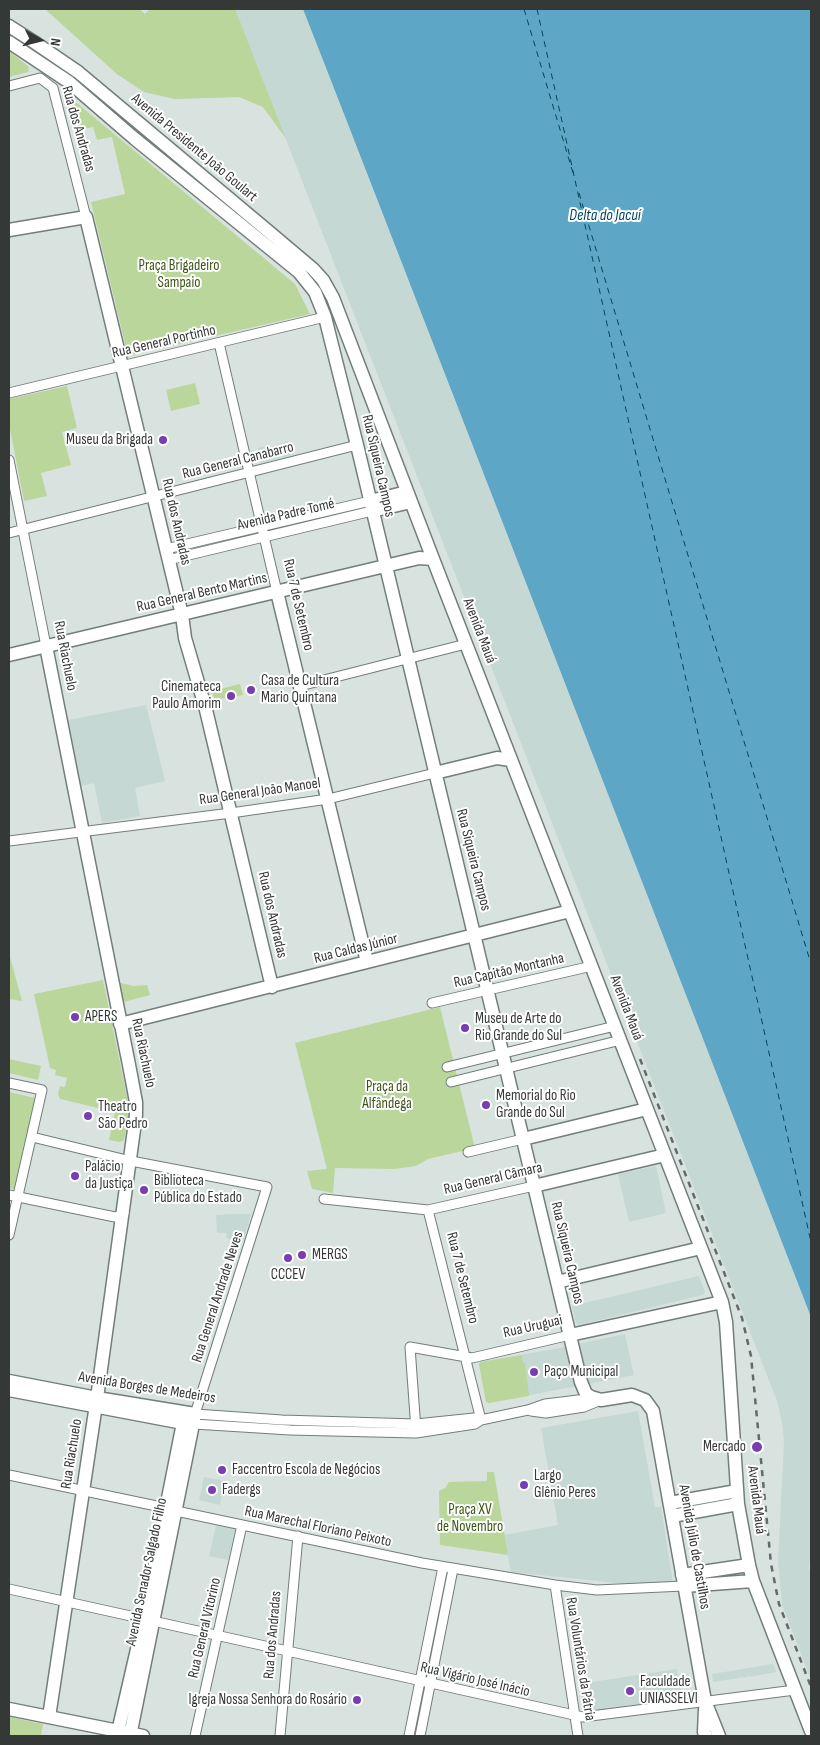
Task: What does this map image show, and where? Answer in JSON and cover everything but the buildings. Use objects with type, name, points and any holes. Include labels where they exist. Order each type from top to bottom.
[{"type":"main road","name":"Avenida Presidente João Goulart","points":[[9,26],[78,72],[313,269],[323,280],[340,314]]},
{"type":"main road","name":"Avenida Presidente João Goulart","points":[[9,42],[69,82],[135,139],[299,272],[315,292],[325,317]]},
{"type":"main road","points":[[9,230],[86,216]]},
{"type":"main road","name":"Rua dos Andradas","points":[[86,216],[182,615],[185,638],[206,710],[272,986]]},
{"type":"main road","name":"Avenida Mauá","points":[[340,314],[409,497],[722,1302],[726,1322],[737,1497],[749,1565],[753,1581],[811,1731]]},
{"type":"main road","name":"Rua Siqueira Campos","points":[[325,317],[583,1389],[591,1397],[601,1400]]},
{"type":"main road","name":"Avenida Padre Tomé","points":[[371,506],[409,497]]},
{"type":"main road","name":"Rua General Bento Martins","points":[[9,656],[420,558],[433,559]]},
{"type":"main road","name":"Rua 7 de Setembro","points":[[277,592],[367,962]]},
{"type":"main road","name":"Rua Riachuelo","points":[[46,646],[136,1102],[124,1213],[49,1717]]},
{"type":"main road","name":"Rua General João Manoel","points":[[435,773],[497,758],[511,760]]},
{"type":"main road","name":"Rua Caldas Júnior","points":[[120,1024],[570,911]]},
{"type":"main road","points":[[523,1139],[647,1109]]},
{"type":"main road","name":"Rua General Câmara","points":[[534,1186],[665,1155]]},
{"type":"main road","points":[[557,1282],[701,1248]]},
{"type":"main road","name":"Rua Uruguai","points":[[570,1335],[722,1302]]},
{"type":"main road","name":"Avenida Borges de Medeiros","points":[[9,1381],[96,1403]]},
{"type":"main road","name":"Avenida Borges de Medeiros","points":[[9,1390],[191,1420]]},
{"type":"main road","name":"Avenida Borges de Medeiros","points":[[601,1400],[632,1394],[645,1400]]},
{"type":"main road","name":"Avenida Júlio de Castilhos","points":[[645,1400],[653,1411],[705,1701],[719,1736]]},
{"type":"main road","name":"Avenida Senador Salgado Filho","points":[[128,1735],[148,1620],[191,1420]]},
{"type":"main road","points":[[670,1503],[737,1497]]},
{"type":"main road","points":[[672,1516],[737,1497]]},
{"type":"main road","points":[[683,1580],[749,1565]]},
{"type":"main road","points":[[683,1580],[753,1581]]},
{"type":"main road","name":"Avenida Júlio de Castilhos","points":[[705,1701],[704,1732],[706,1736]]},
{"type":"main road","points":[[9,1709],[128,1735]]},
{"type":"street","name":"Rua dos Andradas","points":[[9,86],[40,78],[53,88],[86,216]]},
{"type":"street","name":"Rua General Portinho","points":[[9,392],[325,317]]},
{"type":"street","name":"Rua 7 de Setembro","points":[[219,342],[277,592]]},
{"type":"street","name":"Rua General Canabarro","points":[[9,533],[357,446]]},
{"type":"street","name":"Rua Riachuelo","points":[[9,460],[46,646]]},
{"type":"street","name":"Avenida Padre Tomé","points":[[167,555],[215,537],[331,510],[371,506]]},
{"type":"street","name":"Avenida Padre Tomé","points":[[167,555],[217,548],[334,521],[371,506]]},
{"type":"street","points":[[331,510],[334,521]]},
{"type":"street","points":[[308,516],[311,526]]},
{"type":"street","points":[[215,537],[217,548]]},
{"type":"street","points":[[300,686],[466,644]]},
{"type":"street","name":"Rua General João Manoel","points":[[9,841],[328,800],[435,773]]},
{"type":"street","name":"Rua Capitão Montanha","points":[[432,1003],[592,966]]},
{"type":"street","points":[[447,1067],[615,1026]]},
{"type":"street","points":[[451,1082],[621,1040]]},
{"type":"street","points":[[483,1058],[486,1073]]},
{"type":"street","points":[[465,1062],[469,1078]]},
{"type":"street","points":[[9,1083],[42,1090],[32,1137],[13,1196],[9,1235]]},
{"type":"street","points":[[32,1137],[130,1161]]},
{"type":"street","points":[[468,1152],[523,1139]]},
{"type":"street","name":"Rua General Andrade Neves","points":[[130,1161],[267,1187],[191,1420]]},
{"type":"street","name":"Rua General Câmara","points":[[324,1199],[428,1210],[534,1186]]},
{"type":"street","points":[[13,1196],[116,1217],[124,1213]]},
{"type":"street","name":"Rua 7 de Setembro","points":[[428,1210],[481,1420]]},
{"type":"street","name":"Rua Uruguai","points":[[416,1428],[410,1347],[464,1355],[472,1358],[570,1335]]},
{"type":"street","name":"Avenida Borges de Medeiros","points":[[191,1420],[282,1425],[416,1428],[474,1418],[481,1420],[528,1410],[545,1404],[578,1400],[601,1400]]},
{"type":"street","name":"Rua Marechal Floriano Peixoto","points":[[9,1475],[454,1569]]},
{"type":"street","name":"Rua General Vitorino","points":[[194,1736],[242,1525]]},
{"type":"street","name":"Rua dos Andradas","points":[[280,1736],[298,1536]]},
{"type":"street","points":[[409,1736],[443,1567]]},
{"type":"street","points":[[420,1736],[454,1569],[597,1590],[683,1580]]},
{"type":"street","name":"Rua Voluntários da Pátria","points":[[555,1585],[578,1736]]},
{"type":"street","name":"Rua Vigário José Inácio","points":[[9,1589],[583,1717],[795,1690]]},
{"type":"shaded area","points":[[45,9],[139,9],[145,14],[150,9],[303,9],[811,1317],[811,1549],[809,1570],[811,1570],[811,1680],[782,1604],[778,1563],[784,1442],[777,1401],[285,137],[263,107],[239,97],[175,99],[144,92],[117,74]]},
{"type":"shaded area","points":[[288,441],[291,455],[261,463],[258,448],[267,446],[268,448]]},
{"type":"shaded area","points":[[146,705],[165,781],[135,788],[140,816],[102,823],[94,783],[81,786],[68,720]]},
{"type":"shaded area","points":[[656,1166],[666,1213],[629,1222],[618,1174]]},
{"type":"shaded area","points":[[251,1214],[243,1242],[226,1238],[227,1233],[217,1233],[216,1215]]},
{"type":"shaded area","points":[[699,1276],[705,1292],[703,1295],[579,1325],[576,1323],[572,1306]]},
{"type":"shaded area","points":[[625,1334],[634,1375],[489,1403],[486,1402],[479,1364],[481,1362]]},
{"type":"shaded area","points":[[638,1411],[655,1507],[661,1507],[674,1589],[511,1572],[504,1535],[558,1525],[541,1428]]},
{"type":"shaded area","name":"Fadergs","points":[[204,1477],[225,1481],[220,1505],[199,1500]]},
{"type":"shaded area","points":[[216,1525],[235,1529],[228,1560],[209,1556]]},
{"type":"shaded area","points":[[773,1664],[776,1672],[749,1677],[747,1675],[747,1677],[742,1678],[741,1676],[740,1678],[713,1682],[712,1674]]},
{"type":"shaded area","name":"Faculdade UNIASSELVI","points":[[677,1669],[680,1699],[583,1713],[579,1684]]},
{"type":"green space","points":[[45,9],[139,9],[145,14],[150,9],[235,9],[285,137],[263,107],[239,97],[175,99],[144,92],[117,74]]},
{"type":"green space","points":[[9,51],[29,67],[28,72],[9,77]]},
{"type":"green space","name":"Praça Brigadeiro Sampaio","points":[[72,99],[295,284],[310,314],[128,356],[91,202],[125,194],[112,137],[97,140],[93,127],[75,131],[69,102]]},
{"type":"green space","points":[[195,383],[200,404],[171,411],[166,390]]},
{"type":"green space","points":[[67,386],[77,428],[62,432],[71,465],[41,473],[47,496],[24,501],[9,424],[9,399]]},
{"type":"green space","points":[[240,684],[243,695],[214,700],[212,691]]},
{"type":"green space","points":[[9,953],[22,1001],[9,999]]},
{"type":"green space","points":[[103,980],[128,1102],[129,1113],[124,1140],[120,1142],[109,1140],[115,1112],[60,1099],[58,1094],[60,1086],[65,1087],[67,1078],[55,1075],[56,1070],[50,1068],[34,994]]},
{"type":"green space","points":[[117,982],[133,986],[147,985],[150,995],[120,1003]]},
{"type":"green space","name":"Praça da Alfândega","points":[[440,1007],[475,1148],[428,1159],[416,1166],[395,1169],[335,1168],[333,1193],[312,1189],[307,1171],[327,1169],[295,1043]]},
{"type":"green space","points":[[9,1059],[41,1066],[38,1080],[9,1073]]},
{"type":"green space","points":[[9,1092],[35,1098],[14,1189],[9,1188]]},
{"type":"green space","points":[[522,1355],[523,1363],[525,1363],[529,1396],[486,1402],[479,1364],[481,1362]]},
{"type":"green space","name":"Praça XV de Novembro","points":[[487,1472],[494,1472],[508,1555],[440,1545],[439,1491],[445,1488],[449,1482],[487,1481]]},
{"type":"green space","points":[[9,1717],[43,1724],[41,1736],[9,1736]]},
{"type":"water","name":"Delta do Jacuí","points":[[303,9],[811,9],[811,1317],[344,114]]},
{"type":"ferry route","points":[[524,9],[573,173]]},
{"type":"ferry route","points":[[537,9],[811,1242]]},
{"type":"ferry route","points":[[579,193],[811,964]]},
{"type":"railway","points":[[640,1059],[742,1318],[751,1356],[771,1564],[779,1604],[811,1687]]},
{"type":"place","name":"Museu da Brigada","points":[[163,440]]},
{"type":"place","name":"Casa de Cultura Mario Quintana","points":[[251,690]]},
{"type":"place","name":"Cinemateca Paulo Amorim","points":[[231,696]]},
{"type":"place","name":"APERS","points":[[75,1017]]},
{"type":"place","name":"Museu de Arte do Rio Grande do Sul","points":[[465,1028]]},
{"type":"place","name":"Memorial do Rio Grande do Sul","points":[[486,1105]]},
{"type":"place","name":"Theatro São Pedro","points":[[88,1116]]},
{"type":"place","name":"Palácio da Justiça","points":[[75,1176]]},
{"type":"place","name":"Biblioteca Pública do Estado","points":[[144,1190]]},
{"type":"place","name":"MERGS","points":[[302,1255]]},
{"type":"place","name":"CCCEV","points":[[288,1258]]},
{"type":"place","name":"Paço Municipal","points":[[534,1372]]},
{"type":"place","name":"Mercado","points":[[757,1447]]},
{"type":"place","name":"Faccentro Escola de Negócios","points":[[222,1470]]},
{"type":"place","name":"Largo Glênio Peres","points":[[524,1485]]},
{"type":"place","name":"Fadergs","points":[[212,1490]]},
{"type":"place","name":"Faculdade UNIASSELVI","points":[[630,1691]]},
{"type":"place","name":"Igreja Nossa Senhora do Rosário","points":[[357,1700]]}]
